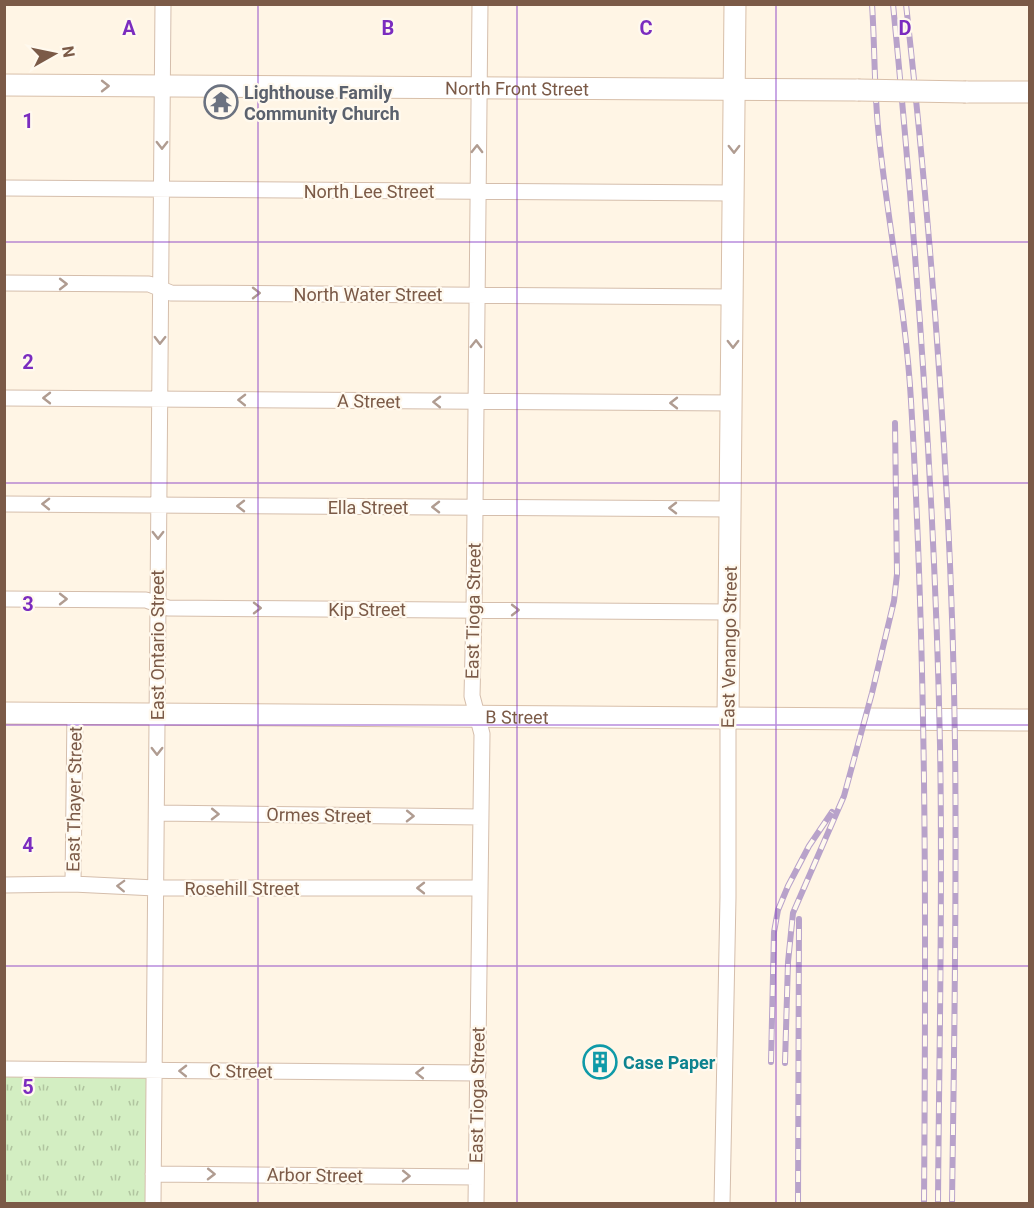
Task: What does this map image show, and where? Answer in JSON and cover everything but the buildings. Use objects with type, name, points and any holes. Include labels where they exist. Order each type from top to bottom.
[{"type":"main road","name":"East Venango Street","points":[[728,717],[732,508],[735,4]]},
{"type":"main road","name":"North Front Street","points":[[4,85],[1029,92]]},
{"type":"main road","name":"B Street","points":[[4,713],[1029,720]]},
{"type":"street","name":"East Ontario Street","points":[[153,1203],[163,4]]},
{"type":"street","name":"East Tioga Street","points":[[476,1203],[482,734],[472,696],[480,4]]},
{"type":"street","name":"North Lee Street","points":[[4,188],[734,193]]},
{"type":"street","name":"North Water Street","points":[[4,283],[149,284],[171,293],[732,297]]},
{"type":"street","name":"A Street","points":[[4,398],[733,403]]},
{"type":"street","name":"Ella Street","points":[[4,504],[732,508]]},
{"type":"street","name":"Kip Street","points":[[4,599],[146,600],[168,608],[730,612]]},
{"type":"street","name":"East Thayer Street","points":[[73,884],[75,714]]},
{"type":"street","name":"East Venango Street","points":[[722,1203],[728,897],[728,717]]},
{"type":"street","name":"Ormes Street","points":[[157,813],[481,817]]},
{"type":"street","name":"Rosehill Street","points":[[4,885],[73,884],[155,888],[480,888]]},
{"type":"street","name":"C Street","points":[[4,1069],[478,1073]]},
{"type":"street","name":"Arbor Street","points":[[153,1173],[476,1177]]},
{"type":"green space","points":[[5,1069],[153,1070],[153,1203],[5,1204]]},
{"type":"railway","points":[[872,4],[877,120],[909,368],[916,501],[923,702],[924,1204]]},
{"type":"railway","points":[[893,4],[924,374],[938,652],[941,860],[938,1204]]},
{"type":"railway","points":[[906,4],[933,281],[950,560],[956,802],[952,1204]]},
{"type":"railway","points":[[785,1063],[788,962],[793,913],[844,796],[894,601],[897,574],[895,423]]},
{"type":"railway","points":[[771,1062],[774,932],[778,910],[809,846],[832,812]]},
{"type":"railway","points":[[798,1204],[799,919]]},
{"type":"place","name":"Lighthouse Family Community Church","points":[[221,102]]},
{"type":"place","name":"Case Paper","points":[[600,1062]]}]
